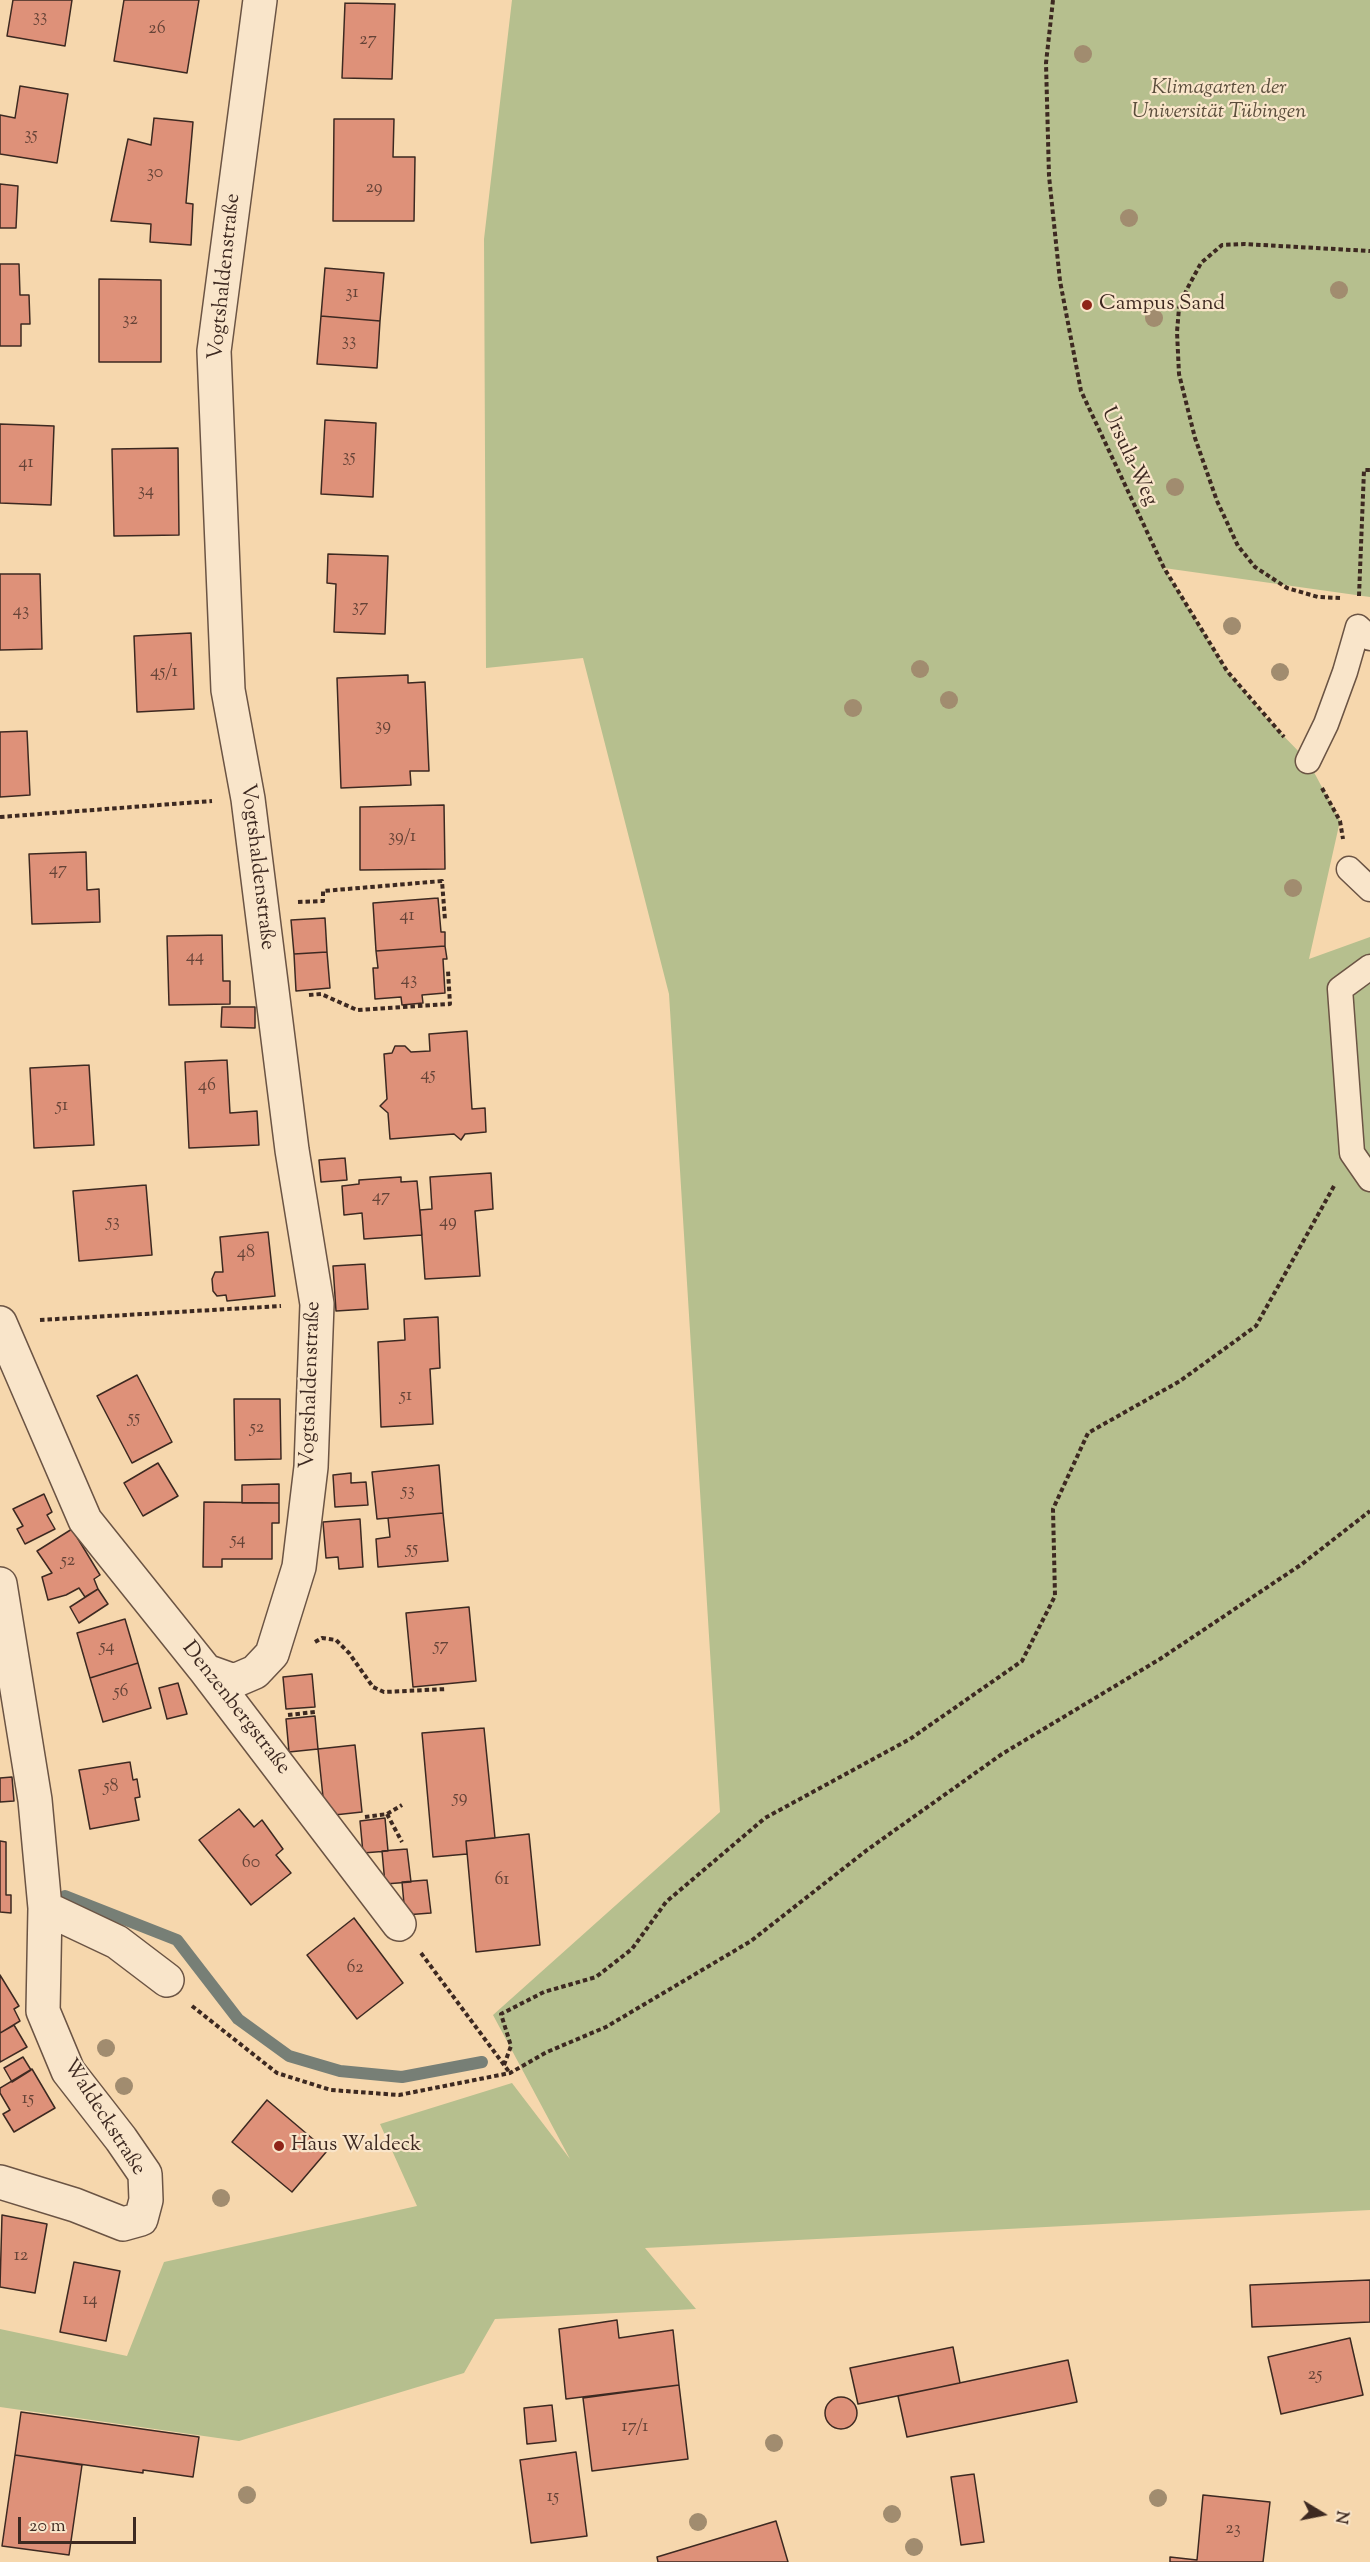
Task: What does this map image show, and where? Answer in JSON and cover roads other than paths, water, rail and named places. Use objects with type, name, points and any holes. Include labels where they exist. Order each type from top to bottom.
[{"type":"street","name":"Vogtshaldenstraße","points":[[206,1671],[234,1681],[255,1672],[272,1654],[299,1567],[311,1467],[317,1304],[292,1150],[248,799],[228,690],[214,351],[260,0]]},
{"type":"street","name":"Denzenbergstraße","points":[[0,1323],[85,1520],[206,1671],[399,1924]]},
{"type":"street","name":"Waldeckstraße","points":[[0,1584],[35,1800],[45,1908],[43,2011],[68,2071],[145,2174],[146,2200],[141,2219],[123,2224],[75,2205],[0,2182]]},
{"type":"street","points":[[45,1908],[117,1942],[167,1980]]},
{"type":"lane","points":[[1308,761],[1326,724],[1346,672],[1358,627],[1370,638]]},
{"type":"lane","points":[[1349,869],[1370,890]]},
{"type":"lane","points":[[1370,967],[1340,989],[1352,1154],[1370,1179]]},
{"type":"waterway","points":[[65,1896],[177,1940],[238,2019],[289,2056],[340,2071],[402,2077],[482,2062]]},
{"type":"place","name":"Campus Sand","points":[[1087,305]]},
{"type":"place","name":"Haus Waldeck","points":[[279,2146]]},
{"type":"park label","name":"Klimagarten der Universität Tübingen","points":[[1219,101]]}]
